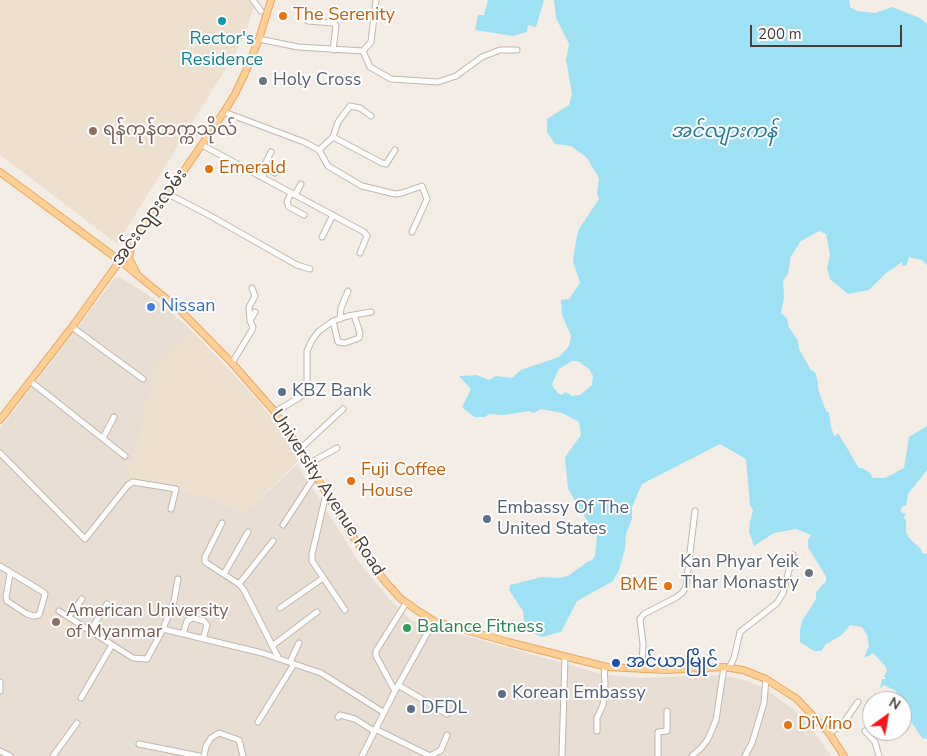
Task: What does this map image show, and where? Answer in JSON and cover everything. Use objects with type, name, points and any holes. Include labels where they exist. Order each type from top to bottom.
[{"type":"main road","name":"အင်းလျားလမ်း","points":[[0,420],[72,327],[168,194],[224,112],[235,94],[259,38],[271,0]]},
{"type":"main road","name":"University Avenue Road","points":[[0,172],[138,275],[179,309],[232,363],[274,412],[300,449],[347,528],[383,579],[406,603],[434,621],[604,666],[666,670],[727,668],[743,670],[766,679],[797,699],[829,733],[844,756]]},
{"type":"main road","points":[[132,243],[129,259],[138,275]]},
{"type":"street","points":[[253,0],[261,11]]},
{"type":"street","points":[[363,51],[371,42],[376,0]]},
{"type":"street","points":[[308,21],[334,23],[336,26],[333,50]]},
{"type":"street","points":[[259,38],[298,47],[363,51]]},
{"type":"street","points":[[363,51],[370,68],[391,79],[438,82],[456,76],[482,57],[500,50],[516,50]]},
{"type":"street","points":[[319,150],[333,137],[338,122],[350,106],[360,108],[370,116]]},
{"type":"street","points":[[224,112],[304,142],[319,150],[328,166],[362,186],[395,194],[422,186],[427,199],[412,232]]},
{"type":"street","points":[[333,137],[386,164],[395,150]]},
{"type":"street","points":[[202,145],[364,232],[367,236],[360,253]]},
{"type":"street","points":[[260,176],[272,152]]},
{"type":"street","points":[[260,176],[267,169],[275,172]]},
{"type":"street","points":[[301,184],[288,202],[289,207],[304,215]]},
{"type":"street","points":[[168,194],[297,265],[310,269]]},
{"type":"street","points":[[322,237],[333,215]]},
{"type":"street","points":[[232,363],[253,327],[250,321],[249,307],[255,296],[252,288]]},
{"type":"street","points":[[340,319],[340,308],[348,290]]},
{"type":"street","points":[[250,321],[254,312]]},
{"type":"street","points":[[274,412],[305,394],[308,380],[307,351],[319,331],[333,321],[371,312]]},
{"type":"street","points":[[333,321],[338,342],[345,343],[359,338],[360,333],[354,315]]},
{"type":"street","points":[[72,327],[143,379]]},
{"type":"street","points":[[30,382],[124,456]]},
{"type":"street","points":[[300,449],[343,409]]},
{"type":"street","points":[[102,438],[114,417]]},
{"type":"street","points":[[308,464],[337,448]]},
{"type":"street","points":[[0,454],[85,538],[128,484],[133,482],[176,490],[171,509]]},
{"type":"street","points":[[283,526],[315,476]]},
{"type":"street","points":[[326,494],[312,561],[345,610]]},
{"type":"street","points":[[642,669],[643,644],[640,619],[644,614],[683,592],[686,586],[695,511]]},
{"type":"street","points":[[222,523],[204,562],[239,584],[251,600],[278,657]]},
{"type":"street","points":[[224,574],[248,532]]},
{"type":"street","points":[[239,584],[273,541]]},
{"type":"street","points":[[692,756],[708,739],[716,720],[727,668],[734,658],[740,632],[777,603],[782,593],[793,555]]},
{"type":"street","points":[[0,566],[10,574],[45,594],[39,615],[28,614],[7,601],[10,574]]},
{"type":"street","points":[[280,608],[323,578]]},
{"type":"street","points":[[59,611],[133,658],[147,659],[163,629],[174,601],[178,579]]},
{"type":"street","points":[[68,617],[82,599]]},
{"type":"street","points":[[395,691],[376,656],[376,651],[406,603]]},
{"type":"street","points":[[90,631],[107,604]]},
{"type":"street","points":[[272,646],[317,612]]},
{"type":"street","points":[[183,634],[187,621],[192,618],[204,621],[207,625],[203,639]]},
{"type":"street","points":[[362,756],[383,712],[434,621]]},
{"type":"street","points":[[163,629],[278,657],[321,673],[383,712]]},
{"type":"street","points":[[258,722],[292,663],[299,643]]},
{"type":"street","points":[[81,698],[112,645]]},
{"type":"street","points":[[562,756],[565,657]]},
{"type":"street","points":[[597,731],[597,718],[603,705],[604,666]]},
{"type":"street","points":[[745,756],[752,743],[764,703],[766,679]]},
{"type":"street","points":[[0,682],[0,691]]},
{"type":"street","points":[[398,685],[447,714]]},
{"type":"street","points":[[829,733],[842,725],[858,702]]},
{"type":"street","points":[[658,756],[658,732],[666,731],[667,711]]},
{"type":"street","points":[[338,717],[340,715],[355,719],[430,756],[440,750],[447,735]]},
{"type":"street","points":[[53,756],[77,723]]},
{"type":"street","points":[[204,756],[206,746],[219,733],[239,740],[243,756]]},
{"type":"street","points":[[874,741],[879,756]]},
{"type":"street","points":[[139,744],[199,756]]},
{"type":"street","points":[[0,751],[10,756]]},
{"type":"shaded area","name":"ရန်ကုန်တက္ကသိုလ်","points":[[0,0],[256,0],[245,36],[235,54],[117,244],[0,155]]},
{"type":"shaded area","points":[[120,277],[159,302],[192,331],[161,365],[129,474],[209,498],[245,513],[297,464],[361,565],[392,602],[412,621],[602,674],[638,678],[719,675],[741,679],[764,688],[793,709],[811,728],[831,756],[0,756],[0,429],[115,278]]},
{"type":"shaded area","points":[[192,331],[245,386],[274,420],[298,461],[245,513],[209,498],[130,477],[131,475],[129,474],[155,364]]},
{"type":"shaded area","name":"American University of Myanmar","points":[[49,605],[75,624],[69,636],[47,624],[45,627],[41,624],[43,620],[41,619]]},
{"type":"water","points":[[488,0],[544,0],[536,27],[528,25],[527,32],[513,36],[475,30],[478,15],[484,15]]},
{"type":"water","name":"အင်လျားကန်","points":[[554,0],[849,0],[850,7],[857,11],[875,13],[892,7],[920,18],[927,24],[927,265],[922,260],[909,257],[906,266],[903,266],[902,262],[885,274],[869,290],[848,294],[830,279],[827,268],[830,255],[826,234],[819,231],[801,241],[791,256],[788,274],[783,280],[784,298],[781,313],[787,318],[789,327],[798,341],[799,349],[811,370],[815,372],[818,389],[826,411],[829,413],[834,435],[836,436],[838,433],[859,468],[869,472],[873,478],[885,478],[904,468],[909,437],[927,426],[927,470],[908,494],[906,506],[903,506],[900,511],[907,515],[904,516],[906,532],[909,538],[921,549],[922,553],[927,554],[927,739],[922,738],[912,723],[912,691],[896,691],[884,685],[880,688],[882,679],[886,679],[884,676],[887,671],[886,667],[872,653],[864,657],[869,646],[867,635],[862,627],[850,625],[842,635],[826,644],[821,651],[814,651],[800,642],[802,621],[816,599],[816,592],[826,581],[826,577],[808,547],[808,540],[811,535],[796,529],[774,533],[754,546],[749,532],[753,511],[750,505],[746,459],[720,444],[642,484],[632,507],[632,519],[626,534],[625,549],[619,570],[613,581],[577,601],[561,632],[542,637],[525,630],[523,611],[509,590],[510,585],[542,577],[558,578],[568,576],[595,556],[597,537],[568,489],[565,457],[581,435],[579,422],[562,413],[541,409],[534,413],[529,411],[474,417],[462,407],[471,389],[459,376],[477,375],[489,380],[496,376],[512,378],[521,370],[559,357],[569,346],[571,336],[562,315],[561,300],[569,299],[580,283],[573,262],[576,240],[579,229],[599,199],[597,193],[599,178],[587,158],[571,146],[555,144],[547,132],[547,119],[569,105],[572,94],[566,60],[569,44],[556,18]],"holes":[[[572,361],[578,361],[589,369],[593,376],[592,385],[580,395],[572,396],[566,392],[561,395],[553,387],[552,384],[559,369]]]},
{"type":"place","name":"The Serenity","points":[[283,16]]},
{"type":"place","name":"Rector's Residence","points":[[222,21]]},
{"type":"place","name":"Holy Cross","points":[[263,81]]},
{"type":"place","name":"ရန်ကုန်တက္ကသိုလ်","points":[[93,131]]},
{"type":"place","name":"Emerald","points":[[209,169]]},
{"type":"place","name":"Nissan","points":[[151,307]]},
{"type":"place","name":"KBZ Bank","points":[[282,392]]},
{"type":"place","name":"Fuji Coffee House","points":[[351,481]]},
{"type":"place","name":"Embassy Of The United States","points":[[487,519]]},
{"type":"place","name":"Kan Phyar Yeik Thar Monastry","points":[[809,573]]},
{"type":"place","name":"BME","points":[[668,586]]},
{"type":"place","name":"American University of Myanmar","points":[[56,622]]},
{"type":"place","name":"Balance Fitness","points":[[407,628]]},
{"type":"place","name":"အင်ယာမြိုင်","points":[[616,663]]},
{"type":"place","name":"Korean Embassy","points":[[502,694]]},
{"type":"place","name":"DFDL","points":[[411,709]]},
{"type":"place","name":"DiVino","points":[[788,725]]}]
